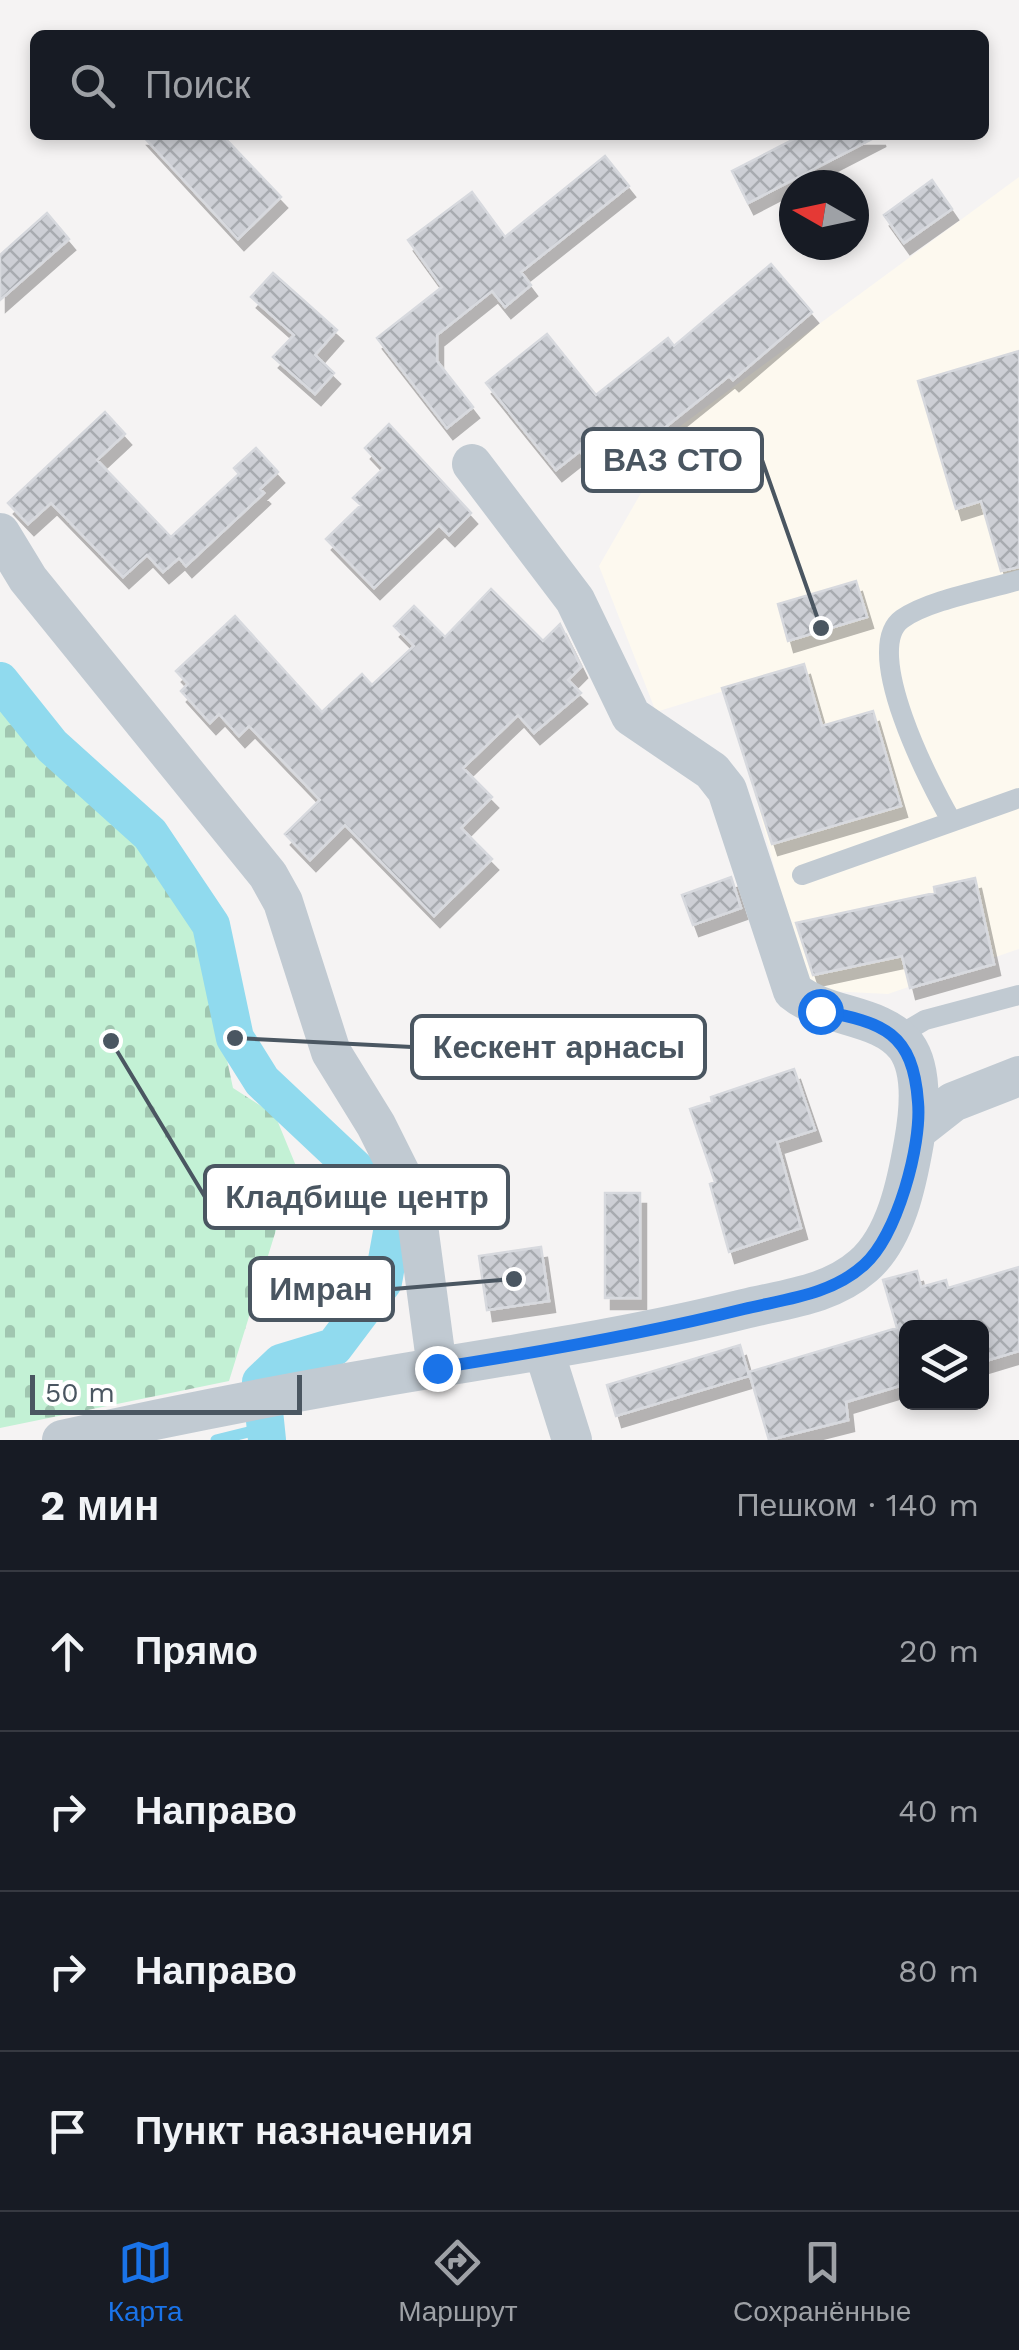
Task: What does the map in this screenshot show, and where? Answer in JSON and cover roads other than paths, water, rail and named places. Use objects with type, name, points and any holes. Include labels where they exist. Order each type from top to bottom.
[{"type":"street","points":[[62,1440],[230,1404],[690,1323],[830,1286],[864,1266],[883,1242],[910,1163],[916,1131],[916,1074],[908,1048],[880,1026],[820,1011],[793,991],[727,790],[712,771],[631,716],[575,600],[472,464]]},
{"type":"street","points":[[0,533],[28,579],[268,875],[283,902],[325,1039],[415,1203],[437,1368]]},
{"type":"street","points":[[916,1131],[953,1102],[1019,1076]]},
{"type":"street","points":[[544,1351],[572,1440]]},
{"type":"lane","points":[[951,820],[929,781],[903,718],[890,667],[892,630],[901,620],[922,610],[1019,580]]},
{"type":"lane","points":[[802,875],[1019,798]]},
{"type":"lane","points":[[896,1037],[925,1020],[1019,995]]},
{"type":"waterway","points":[[0,681],[52,746],[150,834],[211,925],[235,1038],[262,1081],[364,1177],[393,1227],[383,1282],[334,1347],[281,1363],[261,1382],[267,1440]]},
{"type":"waterway","points":[[216,1440],[265,1428]]},
{"type":"place","name":"ВАЗ СТО","points":[[821,628]]},
{"type":"place","name":"Кескент арнасы","points":[[235,1038]]},
{"type":"place","name":"Кладбище центр","points":[[111,1041]]},
{"type":"place","name":"Имран","points":[[514,1279]]}]
